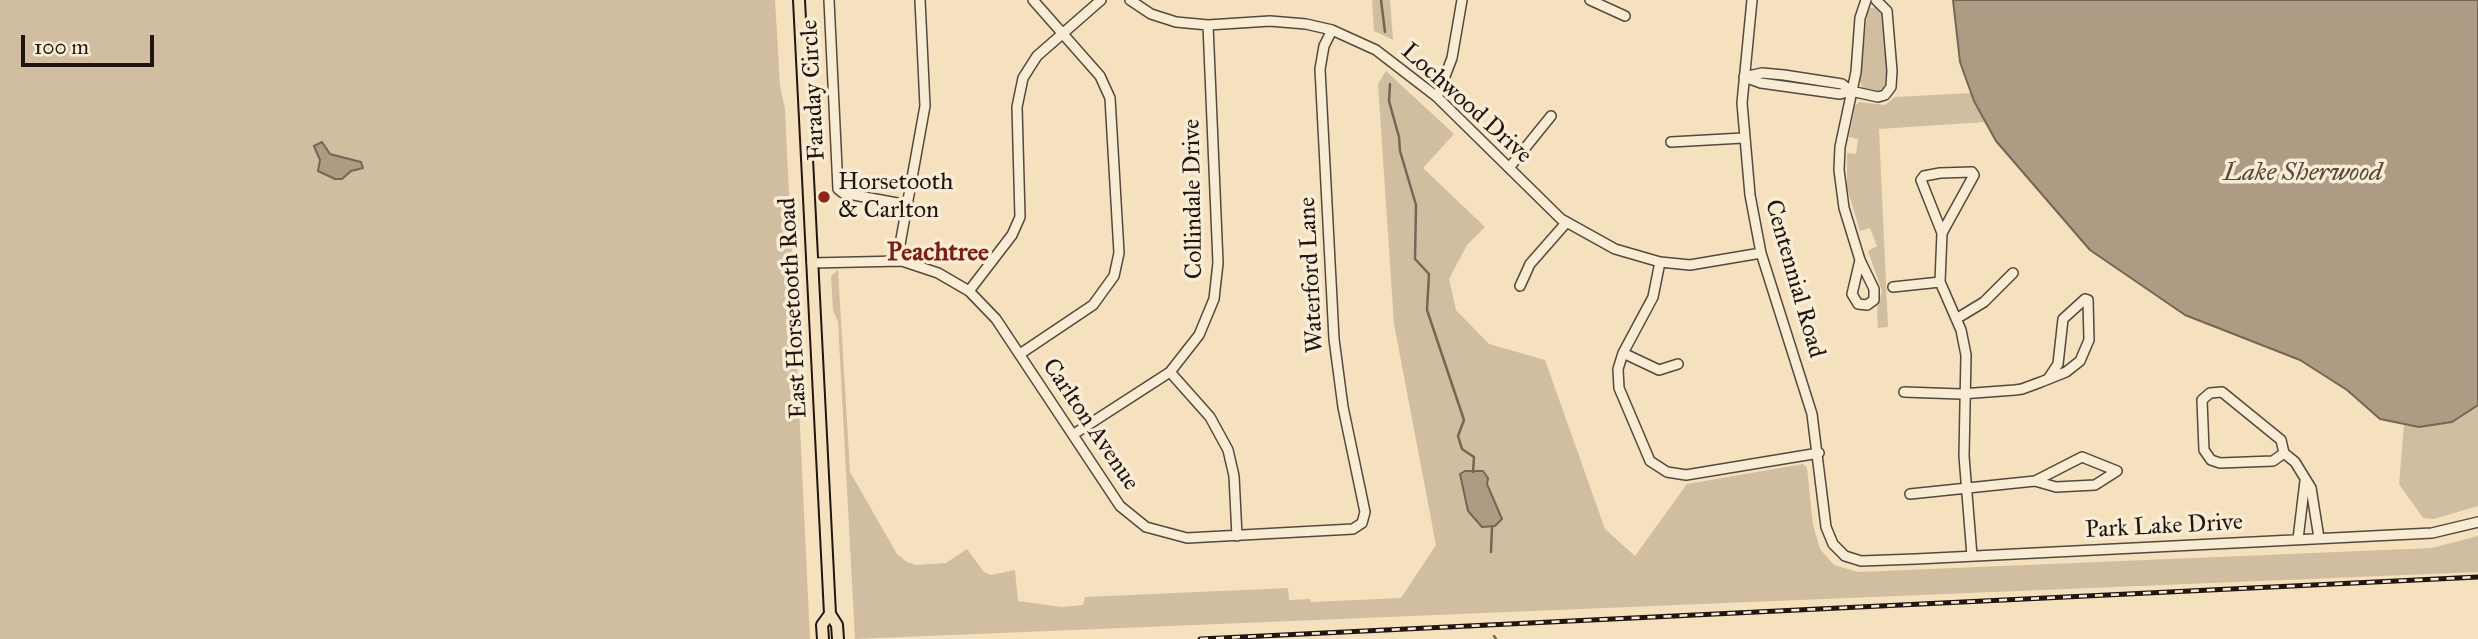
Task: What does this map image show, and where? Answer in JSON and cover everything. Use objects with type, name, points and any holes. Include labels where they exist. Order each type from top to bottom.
[{"type":"main road","name":"East Horsetooth Road","points":[[799,0],[830,614],[837,625],[838,639]]},
{"type":"main road","name":"East Horsetooth Road","points":[[823,639],[822,625],[830,614]]},
{"type":"street","name":"Faraday Circle","points":[[830,0],[838,189],[843,193],[908,205]]},
{"type":"street","points":[[897,261],[925,106],[920,0]]},
{"type":"street","points":[[1020,354],[1093,305],[1108,287],[1118,264],[1110,98],[1100,76],[1033,0]]},
{"type":"street","points":[[968,291],[1017,225],[1022,204],[1017,107],[1020,88],[1037,56],[1101,0]]},
{"type":"street","name":"Lochwood Drive","points":[[1130,0],[1164,19],[1208,24],[1270,21],[1332,30],[1376,50],[1437,97],[1566,223],[1615,249],[1660,262],[1708,264],[1761,253]]},
{"type":"street","points":[[1437,97],[1452,58],[1462,0]]},
{"type":"street","points":[[1590,0],[1625,16]]},
{"type":"street","name":"Centennial Road","points":[[1752,0],[1744,77],[1743,138],[1749,195],[1761,253],[1804,382],[1819,453],[1829,536],[1838,551],[1850,558]]},
{"type":"street","points":[[1860,260],[1841,194],[1839,170],[1860,18],[1866,0]]},
{"type":"street","points":[[1744,77],[1760,83],[1840,94],[1851,91],[1881,97],[1891,87],[1887,11],[1876,0]]},
{"type":"street","name":"Collindale Drive","points":[[1074,434],[1170,372],[1199,335],[1210,309],[1217,281],[1208,24]]},
{"type":"street","name":"Waterford Lane","points":[[1332,30],[1324,46],[1320,69],[1334,339],[1342,407],[1364,518]]},
{"type":"street","points":[[1509,168],[1551,116]]},
{"type":"street","points":[[1671,142],[1743,138]]},
{"type":"street","points":[[1942,233],[1974,175],[1972,172],[1940,173],[1924,176],[1921,180],[1942,233],[1940,282],[1956,319],[1966,355],[1964,392],[1972,556]]},
{"type":"street","points":[[1520,286],[1530,264],[1566,223]]},
{"type":"street","name":"Carlton Avenue","points":[[812,263],[897,261],[938,273],[968,291],[996,319],[1120,506],[1146,527],[1187,538],[1237,536],[1353,529],[1364,518]]},
{"type":"street","points":[[1660,262],[1653,298],[1623,353],[1618,369],[1619,388],[1643,449],[1654,465],[1661,470],[1686,475],[1819,453]]},
{"type":"street","points":[[1956,319],[1984,302],[2013,273]]},
{"type":"street","points":[[1893,287],[1940,282]]},
{"type":"street","points":[[1904,392],[2015,390],[2048,379],[2080,361],[2089,340],[2088,300],[2085,299],[2063,319],[2058,364],[2048,379]]},
{"type":"street","points":[[1623,353],[1658,370],[1678,364]]},
{"type":"street","points":[[1170,372],[1210,417],[1228,450],[1234,476],[1237,536]]},
{"type":"street","points":[[2284,453],[2273,461],[2220,463],[2211,460],[2204,450],[2202,400],[2215,391],[2226,395],[2281,440],[2284,453],[2295,463],[2311,488],[2319,538]]},
{"type":"street","points":[[1910,494],[2035,481],[2082,457],[2117,470],[2095,485],[2056,487],[2035,481]]},
{"type":"street","points":[[2298,539],[2305,481]]},
{"type":"street","name":"Park Lake Drive","points":[[1850,558],[1861,561],[2432,533],[2478,522]]},
{"type":"shaded area","points":[[0,0],[775,0],[780,86],[785,109],[810,639],[0,639]]},
{"type":"shaded area","points":[[1372,0],[1390,0],[1393,40],[1374,31]]},
{"type":"shaded area","points":[[1878,7],[1881,12],[1887,74],[1885,87],[1878,91],[1862,87],[1860,81],[1867,15],[1870,8]]},
{"type":"shaded area","points":[[1386,71],[1454,134],[1423,168],[1485,227],[1467,245],[1449,279],[1456,310],[1489,344],[1545,360],[1605,529],[1635,556],[1687,484],[1803,464],[1807,468],[1813,525],[1820,549],[1834,565],[1858,572],[2432,548],[2478,536],[2478,572],[855,639],[838,322],[833,310],[831,276],[838,270],[850,472],[897,554],[907,562],[916,565],[946,563],[967,549],[984,572],[991,575],[1015,570],[1018,601],[1062,607],[1083,605],[1085,597],[1288,588],[1289,600],[1310,599],[1311,602],[1401,598],[1436,545],[1394,324],[1378,84]]},
{"type":"shaded area","points":[[1971,93],[1985,122],[1879,129],[1888,327],[1878,328],[1877,310],[1882,291],[1868,251],[1877,246],[1870,228],[1860,231],[1847,188],[1847,153],[1856,154],[1858,139],[1849,137],[1855,106],[1859,102],[1885,105],[1895,97]]},
{"type":"shaded area","points":[[2478,405],[2478,506],[2434,519],[2423,518],[2399,484],[2404,425],[2419,427],[2452,422]]},
{"type":"water","name":"Lake Sherwood","points":[[1953,0],[2478,0],[2478,405],[2452,422],[2419,427],[2380,419],[2347,390],[2300,360],[2185,315],[2090,250],[1996,141],[1974,101],[1960,62]]},
{"type":"water","points":[[322,142],[330,154],[361,162],[363,168],[351,171],[342,179],[335,179],[318,171],[320,160],[314,146]]},
{"type":"water","points":[[1465,471],[1483,471],[1488,478],[1487,484],[1502,519],[1495,526],[1482,527],[1468,511],[1460,474]]},
{"type":"waterway","points":[[1381,0],[1385,32]]},
{"type":"waterway","points":[[1390,84],[1389,101],[1416,205],[1415,259],[1429,274],[1427,310],[1464,420],[1458,436],[1462,449],[1474,457],[1473,472]]},
{"type":"waterway","points":[[1491,552],[1492,527]]},
{"type":"railway","points":[[1200,639],[2478,577]]},
{"type":"place","name":"Horsetooth & Carlton","points":[[824,197]]},
{"type":"district","name":"Peachtree","points":[[938,254]]}]
